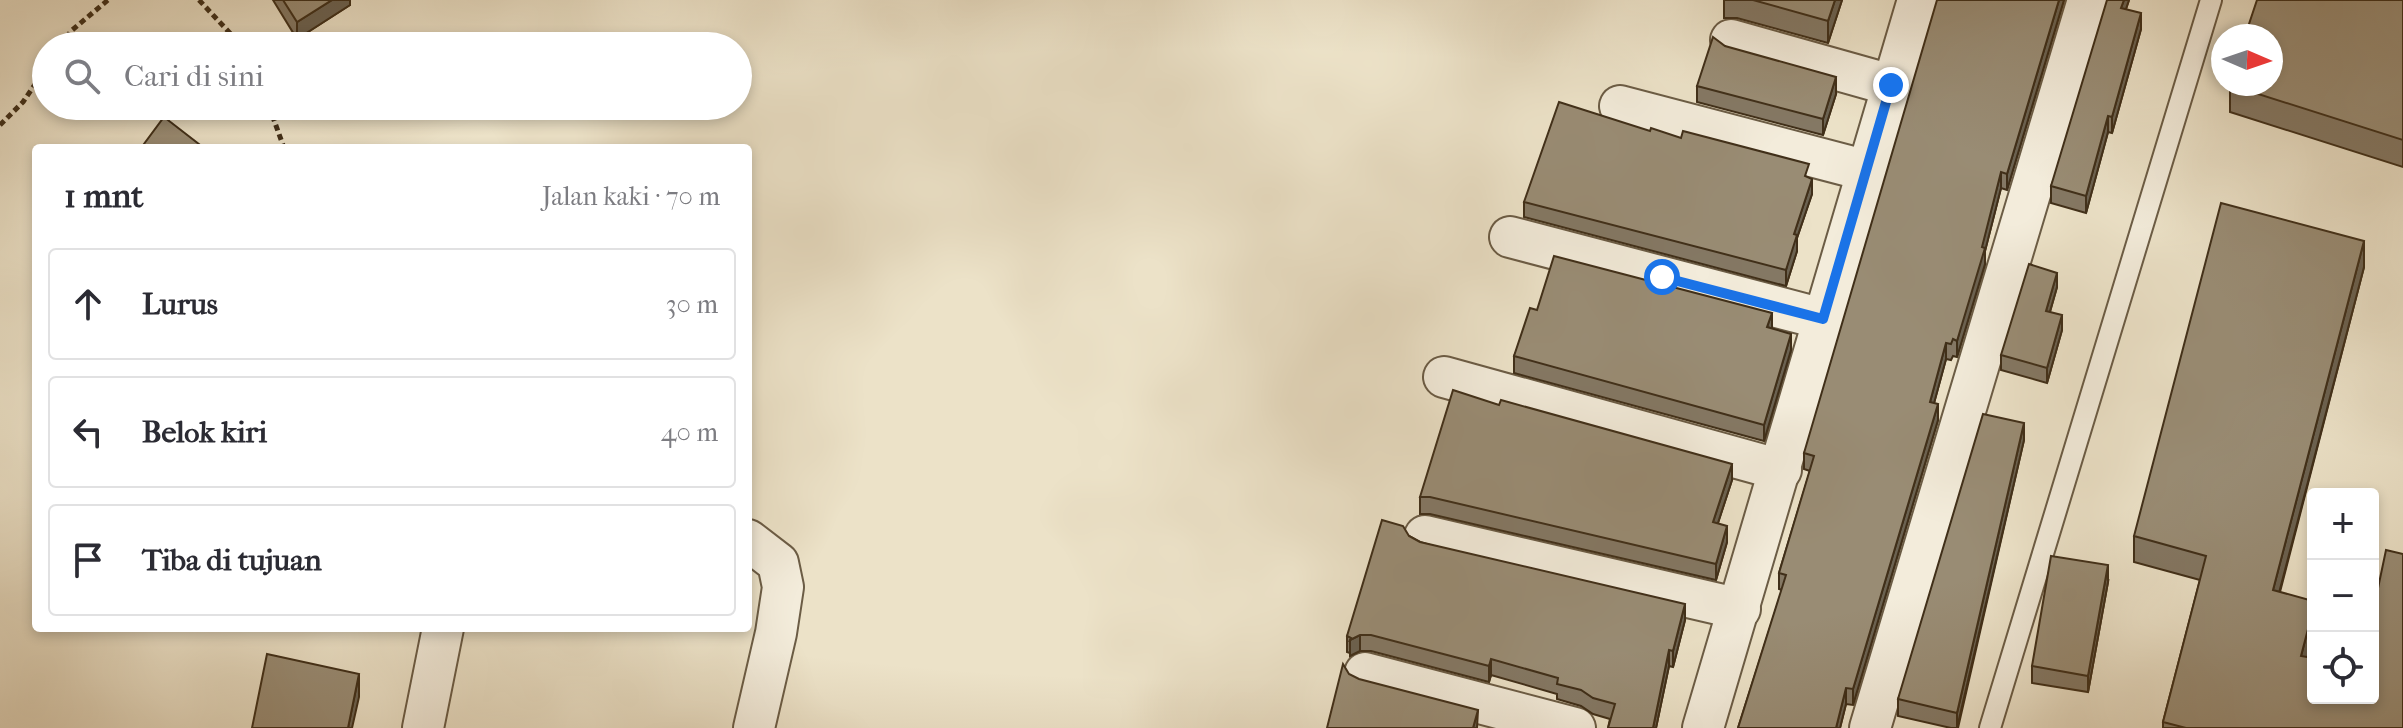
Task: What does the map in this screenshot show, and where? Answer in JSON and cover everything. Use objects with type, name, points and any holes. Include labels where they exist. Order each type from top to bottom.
[{"type":"street","points":[[1703,728],[1918,0]]},
{"type":"street","points":[[1870,728],[2088,0]]},
{"type":"street","points":[[1731,40],[1891,85]]},
{"type":"street","points":[[1620,106],[1868,171]]},
{"type":"street","points":[[1510,237],[1823,319]]},
{"type":"street","points":[[1444,377],[1781,470]]},
{"type":"street","points":[[1425,536],[1740,609]]},
{"type":"street","points":[[752,543],[778,563],[783,587],[776,633],[754,728]]},
{"type":"street","points":[[423,728],[442,632]]},
{"type":"street","points":[[1365,673],[1575,728]]},
{"type":"lane","points":[[1990,728],[2211,0]]},
{"type":"path","points":[[70,32],[108,0]]},
{"type":"path","points":[[199,0],[229,32]]},
{"type":"path","points":[[0,125],[32,89]]},
{"type":"path","points":[[274,120],[283,144]]},
{"type":"building","points":[[283,0],[332,0],[297,22]]},
{"type":"building","points":[[1753,0],[1835,0],[1828,21]]},
{"type":"building","points":[[1937,0],[2059,0],[2007,174],[2001,172],[1982,247],[1985,248],[1957,341],[1953,339],[1951,344],[1946,343],[1930,402],[1938,404],[1853,689],[1846,688],[1836,728],[1738,728],[1786,575],[1779,573],[1814,456],[1804,453]]},
{"type":"building","points":[[2107,0],[2124,0],[2121,8],[2141,13],[2086,196],[2051,186]]},
{"type":"building","points":[[2257,0],[2403,0],[2403,140],[2265,96],[2283,96],[2283,24],[2249,24]]},
{"type":"building","points":[[1713,37],[1725,46],[1836,77],[1823,119],[1697,86]]},
{"type":"building","points":[[1559,102],[1650,131],[1651,128],[1681,138],[1683,131],[1809,164],[1805,176],[1812,179],[1786,270],[1524,202]]},
{"type":"building","points":[[162,120],[168,120],[199,144],[144,144]]},
{"type":"building","points":[[2221,203],[2364,241],[2273,590],[2307,599],[2307,633],[2301,656],[2307,657],[2307,704],[2379,704],[2379,583],[2386,550],[2403,554],[2403,728],[2186,728],[2163,722],[2206,556],[2134,536]]},
{"type":"building","points":[[1554,256],[1772,313],[1767,327],[1791,334],[1764,425],[1514,356],[1530,308],[1537,310]]},
{"type":"building","points":[[2029,264],[2057,273],[2046,311],[2062,315],[2047,368],[2001,355]]},
{"type":"building","points":[[1453,390],[1499,405],[1501,400],[1732,464],[1713,522],[1727,526],[1716,564],[1420,497]]},
{"type":"building","points":[[1983,414],[2024,423],[1957,713],[1898,699]]},
{"type":"building","points":[[1382,520],[1403,526],[1409,536],[1420,542],[1685,604],[1673,651],[1669,650],[1653,728],[1608,728],[1615,704],[1557,684],[1558,678],[1491,659],[1489,666],[1371,635],[1360,635],[1350,640],[1347,636]]},
{"type":"building","points":[[2051,556],[2108,565],[2088,676],[2032,666]]},
{"type":"building","points":[[267,654],[359,674],[348,728],[252,728]]},
{"type":"building","points":[[1343,664],[1349,674],[1359,679],[1478,710],[1473,728],[1327,728]]},
{"type":"route","points":[[1662,277],[1823,319],[1891,85]]}]
